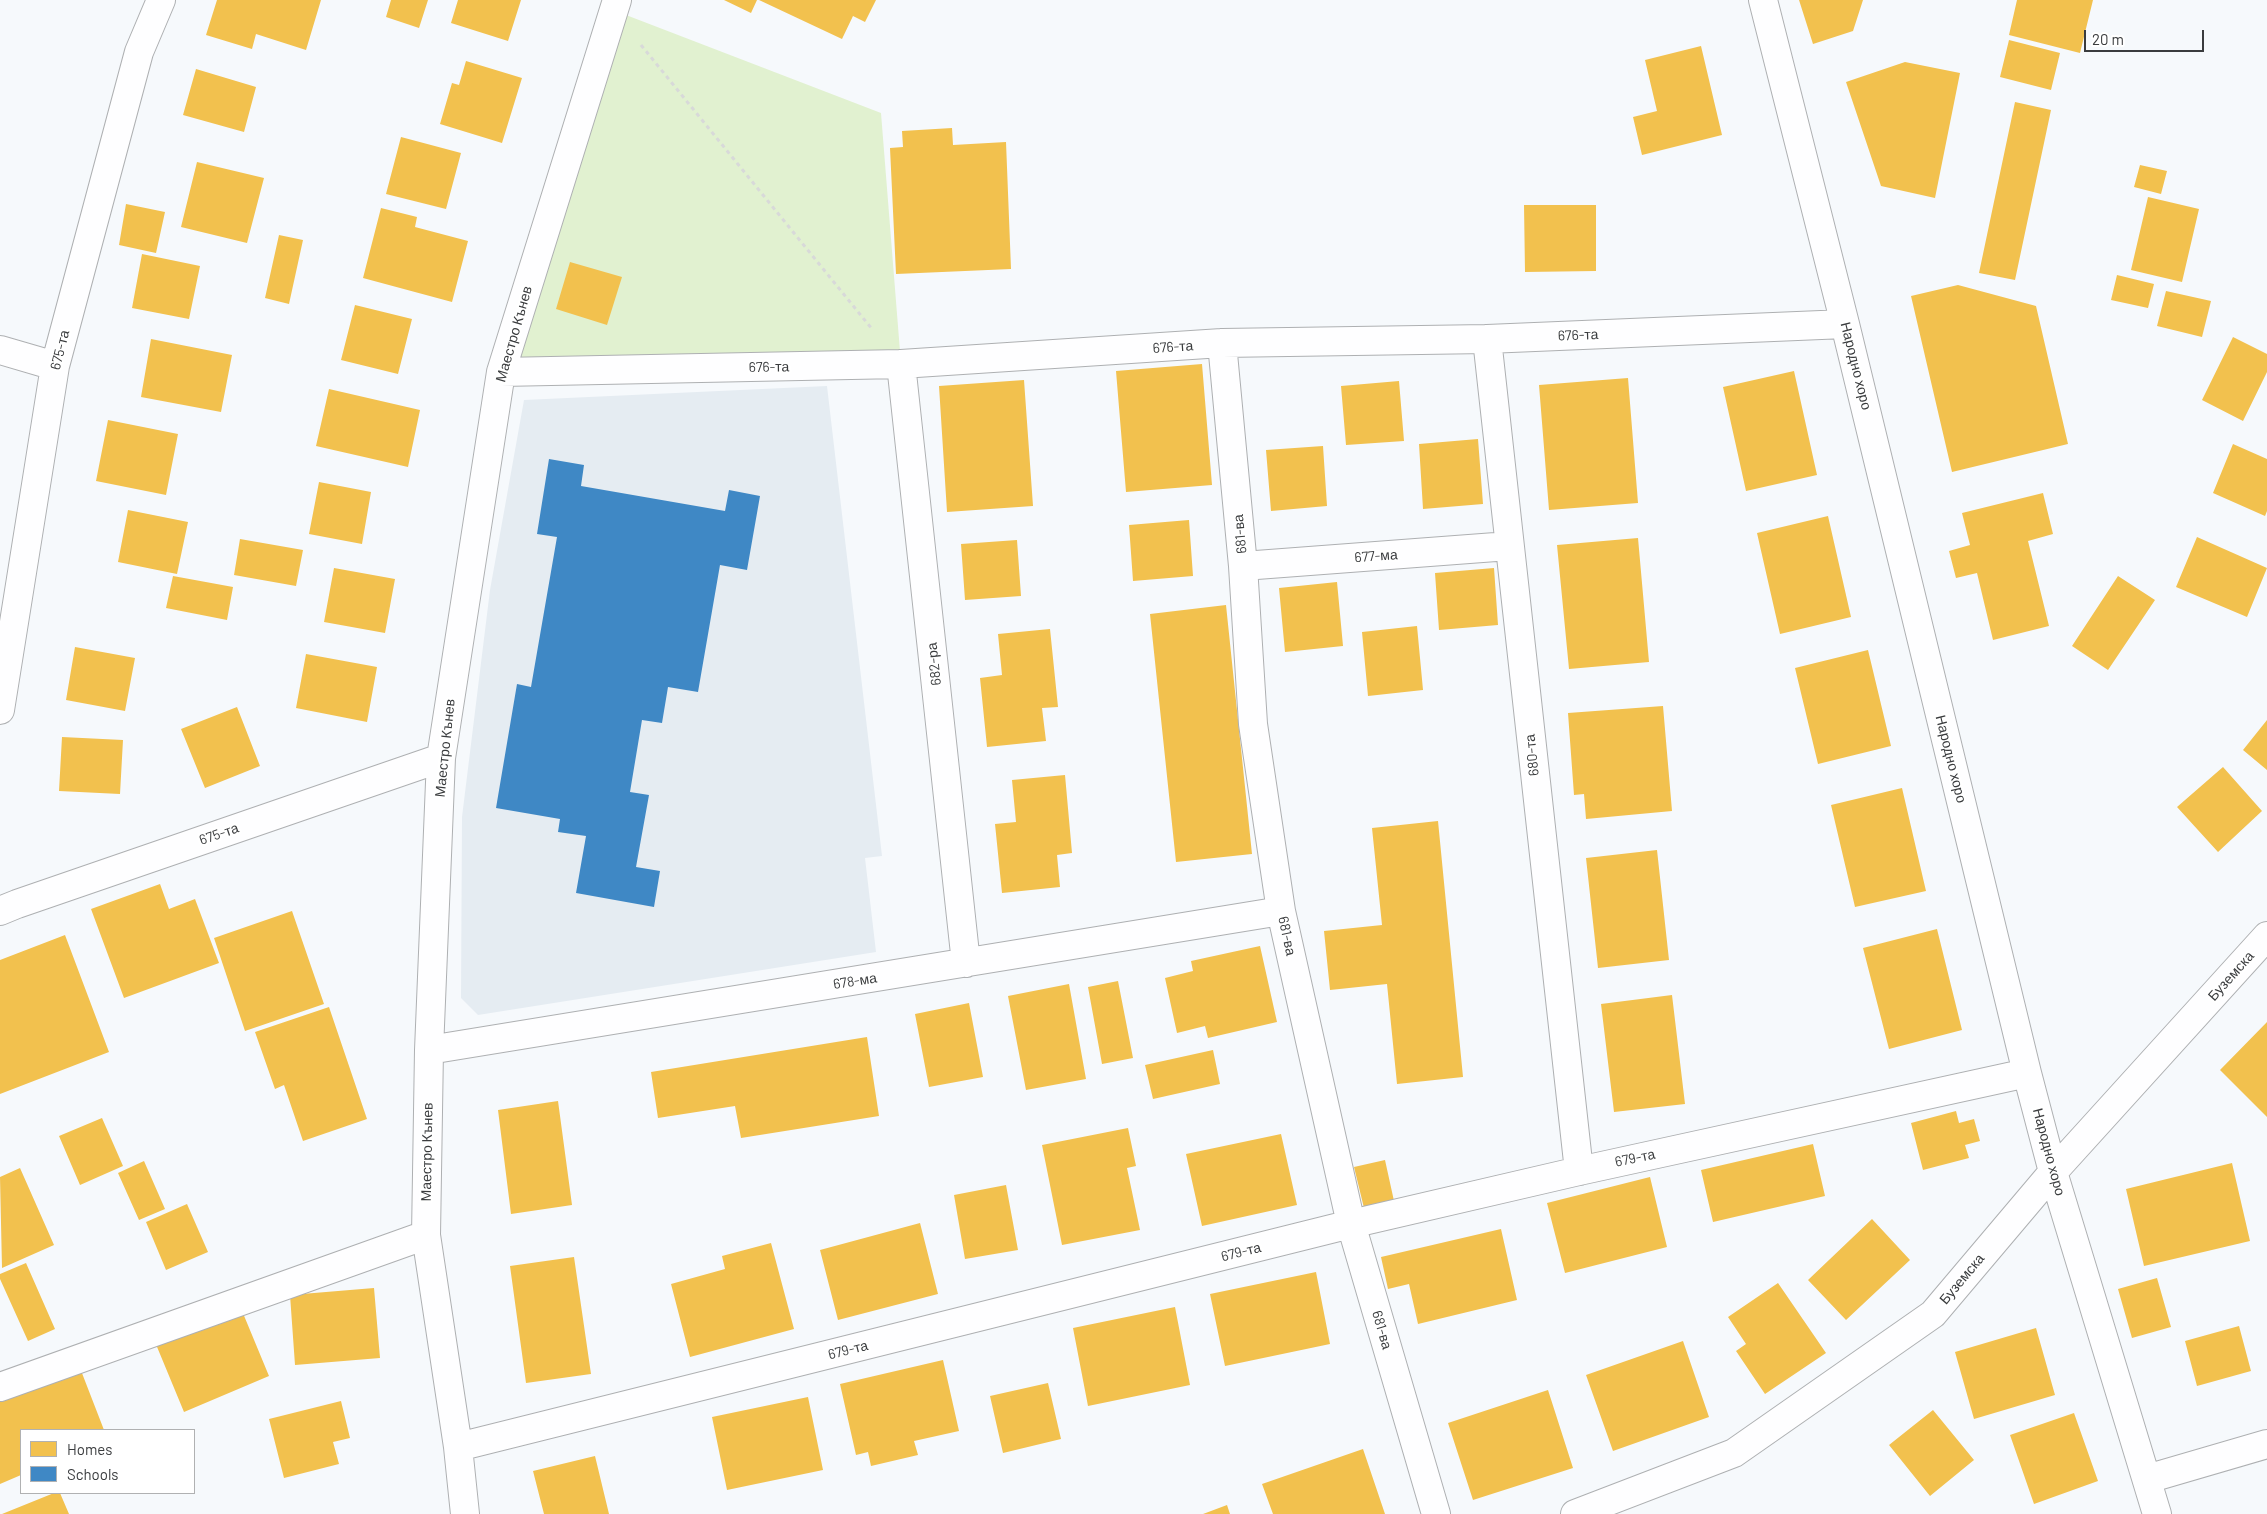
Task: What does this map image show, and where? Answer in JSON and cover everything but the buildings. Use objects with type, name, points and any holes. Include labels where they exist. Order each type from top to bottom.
[{"type":"street","name":"675-та","points":[[0,710],[55,366],[139,52],[161,0]]},
{"type":"street","name":"Народно хоро","points":[[1763,0],[1845,324],[2027,1073],[2053,1172],[2157,1514]]},
{"type":"street","name":"Маестро Кънев","points":[[465,1514],[458,1447],[426,1234],[429,1050],[441,758],[501,372],[615,5]]},
{"type":"street","name":"676-та","points":[[501,372],[901,364],[1222,343],[1487,339],[1845,324]]},
{"type":"street","name":"680-та","points":[[1487,339],[1579,1171]]},
{"type":"street","name":"681-ва","points":[[1222,343],[1243,566],[1253,724],[1282,911],[1351,1224],[1436,1514]]},
{"type":"street","points":[[0,350],[55,366]]},
{"type":"street","name":"682-ра","points":[[901,364],[966,963]]},
{"type":"street","name":"677-ма","points":[[1243,566],[1509,546]]},
{"type":"street","name":"675-та","points":[[6,902],[441,758]]},
{"type":"street","name":"678-ма","points":[[429,1050],[1282,911]]},
{"type":"street","name":"Буземска","points":[[1575,1514],[1734,1453],[1933,1314],[2053,1172],[2267,936]]},
{"type":"street","name":"679-та","points":[[458,1447],[1351,1224],[1579,1171],[2027,1073]]},
{"type":"street","points":[[0,1387],[426,1234]]},
{"type":"street","points":[[2147,1479],[2267,1444]]},
{"type":"path","points":[[615,5],[901,364]]},
{"type":"shaded area","points":[[827,386],[882,856],[865,858],[876,952],[478,1015],[461,998],[462,817],[490,590],[524,400]]},
{"type":"green space","points":[[613,10],[881,113],[901,364],[501,372]]}]
